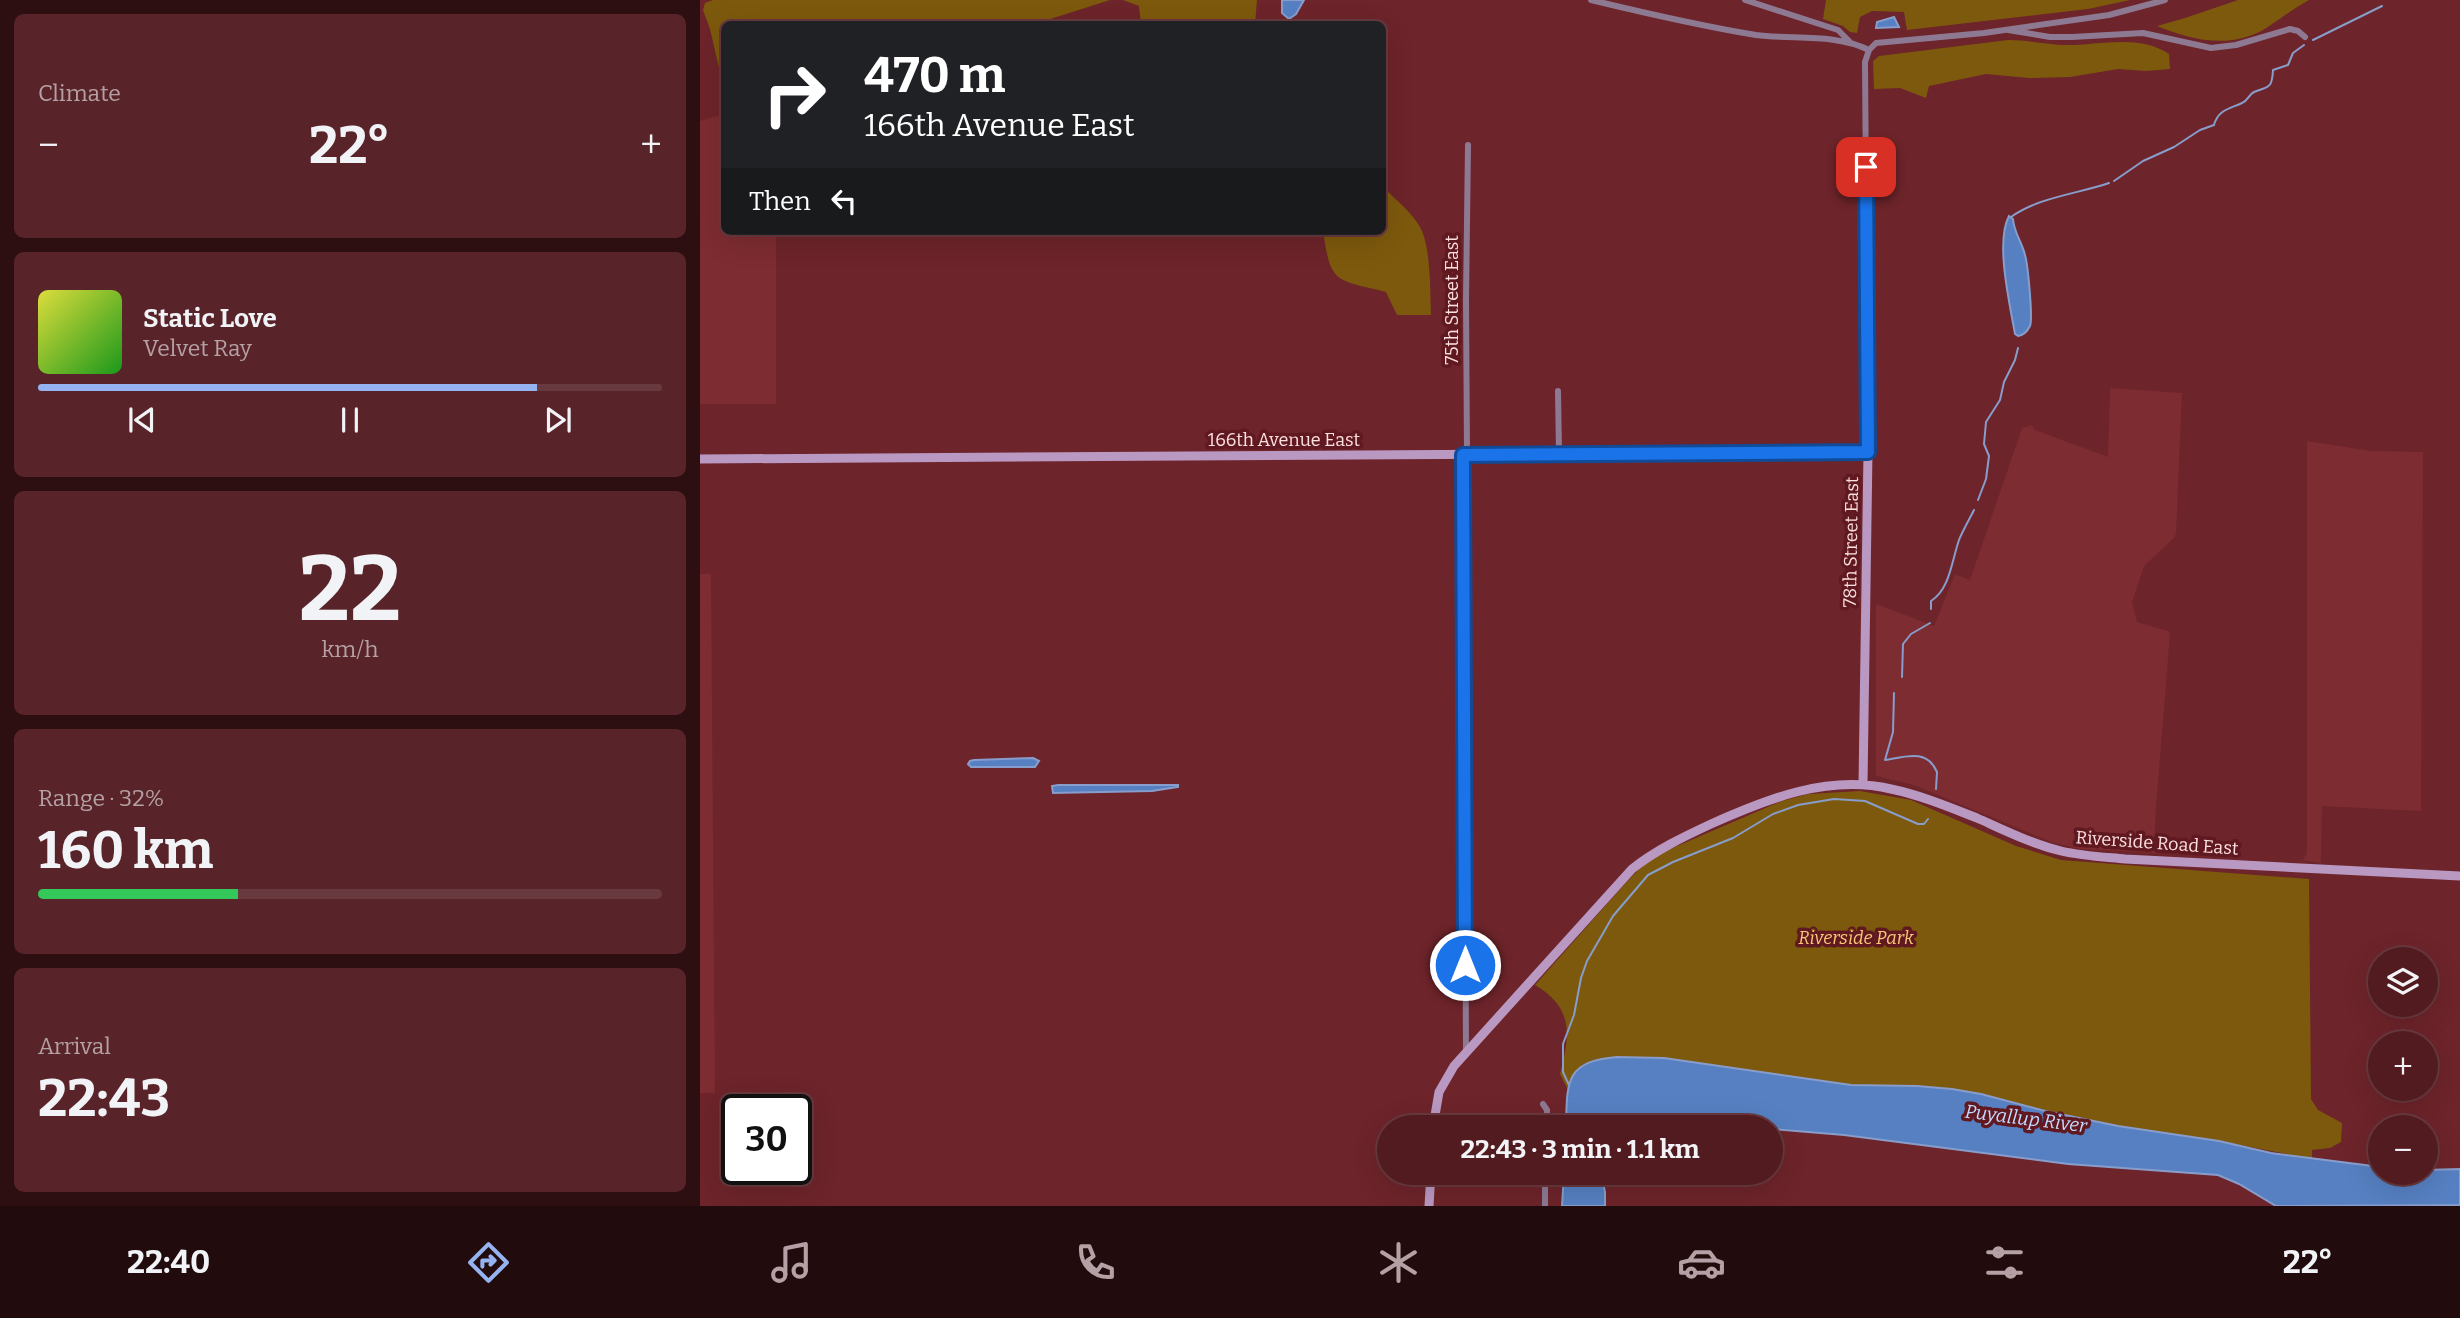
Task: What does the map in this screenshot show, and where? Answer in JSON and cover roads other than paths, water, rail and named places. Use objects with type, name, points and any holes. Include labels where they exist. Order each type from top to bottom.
[{"type":"street","points":[[1591,0],[1757,35],[1850,42],[1868,50],[1876,43],[2008,30],[2109,15],[2165,0]]},
{"type":"street","points":[[1616,0],[1624,8]]},
{"type":"street","points":[[1745,0],[1838,30],[1850,42]]},
{"type":"street","points":[[2008,30],[2041,36],[2072,37],[2143,33],[2211,48],[2236,46],[2290,29],[2305,37]]},
{"type":"street","name":"78th Street East","points":[[1863,784],[1868,452],[1865,62],[1868,50]]},
{"type":"street","name":"75th Street East","points":[[1466,1053],[1465,300],[1468,145]]},
{"type":"street","points":[[1558,391],[1559,453]]},
{"type":"street","name":"166th Avenue East","points":[[700,459],[1868,452]]},
{"type":"street","name":"Riverside Road East","points":[[1435,1115],[1441,1085],[1466,1053],[1617,884],[1646,859],[1686,836],[1779,796],[1809,789],[1863,784],[1906,793],[1975,817],[2041,845],[2080,854],[2125,859],[2459,874]]},
{"type":"street","points":[[1543,1104],[1547,1115]]},
{"type":"street","points":[[1429,1206],[1430,1185]]},
{"type":"street","points":[[1545,1185],[1545,1206]]},
{"type":"water","points":[[1282,0],[1304,0],[1296,14],[1289,19],[1282,13]]},
{"type":"water","points":[[1894,17],[1899,27],[1876,28],[1877,22]]},
{"type":"water","points":[[2009,216],[2013,219],[2025,255],[2030,292],[2030,326],[2025,333],[2018,336],[2015,334],[2003,257],[2005,227]]},
{"type":"water","points":[[1033,758],[1039,761],[1035,767],[971,767],[968,764],[974,760]]},
{"type":"water","points":[[1052,786],[1178,787],[1152,791],[1053,793]]},
{"type":"water","name":"Puyallup River","points":[[1664,1058],[1851,1085],[1952,1089],[2118,1126],[2219,1141],[2271,1153],[2368,1165],[2368,1185],[2438,1185],[2438,1170],[2460,1169],[2460,1205],[2276,1206],[2218,1175],[2068,1164],[1844,1135],[1783,1130],[1783,1115],[1566,1115],[1572,1077],[1587,1063],[1600,1059]]},
{"type":"water","points":[[1563,1185],[1604,1185],[1605,1206],[1562,1206]]},
{"type":"waterway","points":[[2313,40],[2382,6]]},
{"type":"waterway","points":[[2114,181],[2143,161],[2214,125],[2221,113],[2268,86],[2272,81],[2273,70],[2288,65],[2293,53],[2304,45]]},
{"type":"waterway","points":[[2011,217],[2046,200],[2109,183]]},
{"type":"waterway","points":[[1978,500],[1986,479],[1989,456],[1984,444],[1986,422],[2000,400],[2004,382],[2018,348]]},
{"type":"waterway","points":[[1931,609],[1931,601],[1946,582],[1959,540],[1974,510]]},
{"type":"waterway","points":[[1902,677],[1903,644],[1911,634],[1930,623]]},
{"type":"waterway","points":[[1894,693],[1893,732],[1885,760],[1907,756],[1927,760],[1937,772],[1936,789]]},
{"type":"waterway","points":[[1569,1085],[1563,1072],[1563,1044],[1574,1015],[1587,961],[1613,916],[1648,875],[1733,838],[1773,814],[1798,805],[1834,799],[1865,801],[1918,824],[1924,824],[1928,819]]},
{"type":"park label","name":"Riverside Park","points":[[1856,938]]}]
